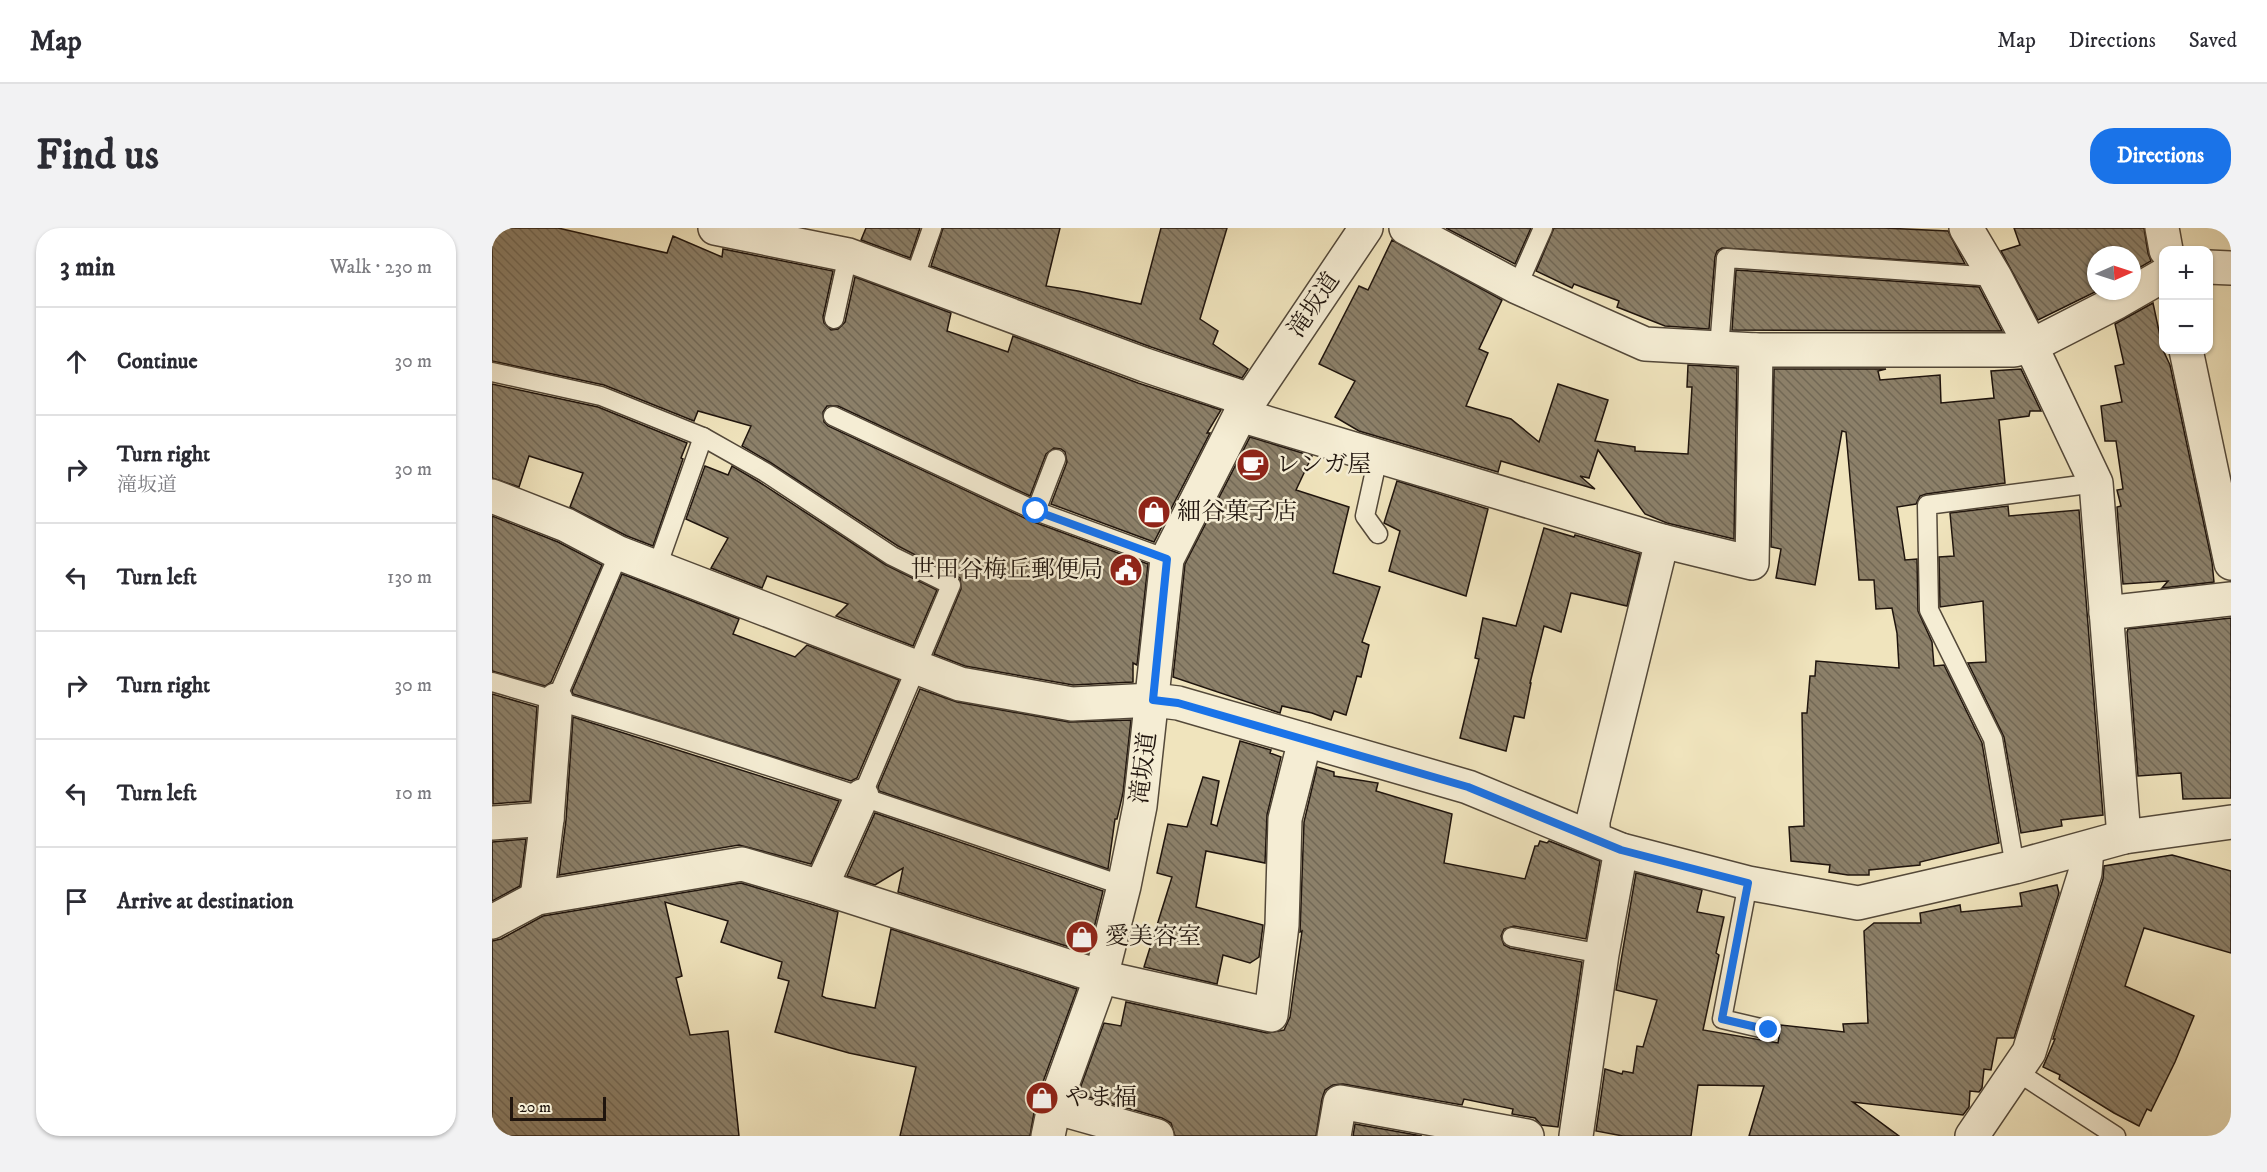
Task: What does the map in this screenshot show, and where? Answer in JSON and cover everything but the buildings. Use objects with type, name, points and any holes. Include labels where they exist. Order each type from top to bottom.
[{"type":"street","points":[[715,228],[830,244],[915,279],[1145,365],[1245,407],[1378,457],[1662,541],[1752,563],[1756,350]]},
{"type":"street","name":"滝坂道","points":[[1051,1122],[1101,977],[1124,886],[1140,806],[1167,559],[1245,407],[1366,228]]},
{"type":"street","points":[[1406,228],[1517,287],[1644,344],[1719,349],[2014,350],[2031,346],[2117,302],[2159,277]]},
{"type":"street","points":[[1966,228],[2031,346],[2096,483],[2124,837]]},
{"type":"street","points":[[2162,228],[2165,246]]},
{"type":"street","points":[[2213,267],[2231,268]]},
{"type":"street","points":[[2187,354],[2231,563]]},
{"type":"street","points":[[492,496],[566,525],[619,553],[960,684],[1072,704],[1153,700],[1178,703],[1468,787],[1607,844],[1748,883],[1858,903],[2015,867],[2124,837],[2231,822]]},
{"type":"street","points":[[1576,1136],[1602,954],[1607,844],[1593,821],[1662,541]]},
{"type":"street","points":[[2106,613],[2231,599]]},
{"type":"street","points":[[537,898],[547,819],[556,700]]},
{"type":"street","points":[[492,922],[537,898],[742,864],[1101,977],[1271,1015],[1282,925],[1285,819],[1305,740]]},
{"type":"street","points":[[821,887],[862,796]]},
{"type":"street","points":[[492,823],[547,819]]},
{"type":"street","points":[[1972,1136],[2029,1052],[2085,873],[2087,849]]},
{"type":"street","points":[[1334,1136],[1340,1102],[1527,1136]]},
{"type":"street","points":[[1051,1122],[1157,1136]]},
{"type":"lane","points":[[915,279],[932,228]]},
{"type":"lane","points":[[1517,287],[1543,228]]},
{"type":"lane","points":[[830,244],[834,319]]},
{"type":"lane","points":[[1719,349],[1726,258],[1995,277]]},
{"type":"lane","points":[[492,372],[601,396],[703,437],[765,472],[892,556],[951,585],[862,796]]},
{"type":"lane","points":[[832,416],[1036,511],[1167,559]]},
{"type":"lane","points":[[657,567],[703,437]]},
{"type":"lane","points":[[1378,457],[1365,516],[1378,534]]},
{"type":"lane","points":[[1036,511],[1056,459]]},
{"type":"lane","points":[[2015,867],[1993,739],[1929,610],[1927,505],[2096,483]]},
{"type":"lane","points":[[556,700],[619,553]]},
{"type":"lane","points":[[492,682],[862,796],[1124,886]]},
{"type":"lane","points":[[1748,883],[1722,1019],[1769,1030]]},
{"type":"lane","points":[[1512,937],[1602,954]]},
{"type":"lane","points":[[2016,1071],[2116,1136]]},
{"type":"place","name":"レンガ屋","points":[[1253,465]]},
{"type":"place","name":"細谷菓子店","points":[[1154,512]]},
{"type":"place","name":"世田谷梅丘郵便局","points":[[1126,570]]},
{"type":"place","name":"愛美容室","points":[[1082,937]]},
{"type":"place","name":"やま福","points":[[1042,1098]]},
{"type":"route","points":[[1036,511],[1167,559],[1153,700],[1178,703],[1468,787],[1621,850],[1748,883],[1722,1019],[1769,1030]]}]
